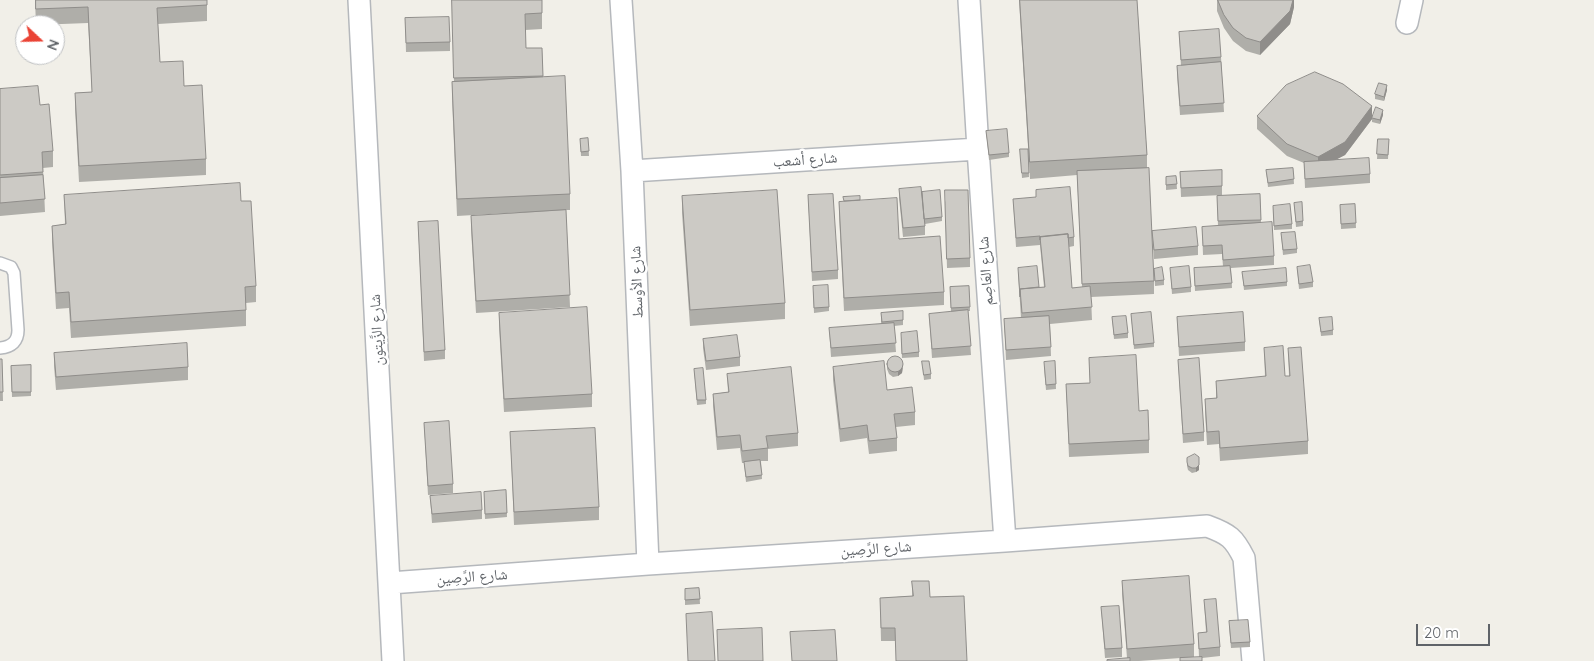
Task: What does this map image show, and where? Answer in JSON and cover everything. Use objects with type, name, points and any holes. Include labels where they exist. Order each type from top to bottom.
[{"type":"street","name":"شارع الزَّيتون","points":[[359,0],[393,661]]},
{"type":"street","name":"شارع الأوسط","points":[[622,0],[632,171],[648,564]]},
{"type":"street","name":"شارع العَاصِم","points":[[969,0],[1004,541]]},
{"type":"street","points":[[1407,23],[1412,0]]},
{"type":"street","name":"شارع أشعب","points":[[632,171],[978,149]]},
{"type":"street","name":"شارع الرَّصِين","points":[[390,583],[1207,526],[1223,532],[1236,543],[1244,558],[1253,661]]},
{"type":"lane","points":[[0,263],[11,267],[14,273],[18,330],[15,341],[11,345],[0,348]]},
{"type":"building","points":[[36,0],[207,0],[207,5],[157,8],[160,62],[183,61],[184,86],[202,85],[206,159],[79,166],[75,93],[92,92],[88,7],[36,9]]},
{"type":"building","points":[[452,0],[542,0],[542,13],[525,14],[526,48],[542,48],[543,76],[454,78]]},
{"type":"building","points":[[1020,0],[1137,0],[1147,155],[1030,162]]},
{"type":"building","points":[[1218,0],[1293,0],[1290,11],[1260,42],[1246,38],[1233,28],[1224,15]]},
{"type":"building","points":[[449,17],[450,42],[406,43],[405,18]]},
{"type":"building","points":[[1219,29],[1221,57],[1181,60],[1179,32]]},
{"type":"building","points":[[1221,62],[1224,103],[1180,106],[1177,66]]},
{"type":"building","points":[[1315,72],[1343,84],[1372,106],[1345,142],[1318,157],[1287,144],[1257,116],[1286,85]]},
{"type":"building","points":[[565,76],[570,194],[457,199],[452,82]]},
{"type":"building","points":[[1379,83],[1387,85],[1384,97],[1375,94]]},
{"type":"building","points":[[38,86],[40,105],[49,104],[53,151],[42,152],[43,172],[0,175],[0,89]]},
{"type":"building","points":[[1376,107],[1383,110],[1380,120],[1372,118]]},
{"type":"building","points":[[1007,129],[1009,153],[989,155],[986,131]]},
{"type":"building","points":[[588,138],[589,151],[581,152],[580,139]]},
{"type":"building","points":[[1378,139],[1389,139],[1388,155],[1377,154]]},
{"type":"building","points":[[1020,149],[1028,149],[1029,173],[1022,173]]},
{"type":"building","points":[[1369,158],[1370,174],[1305,179],[1304,162]]},
{"type":"building","points":[[1149,168],[1154,281],[1082,284],[1077,171]]},
{"type":"building","points":[[1293,168],[1294,179],[1268,183],[1266,170]]},
{"type":"building","points":[[1222,170],[1222,186],[1181,188],[1180,172]]},
{"type":"building","points":[[43,175],[45,199],[0,203],[0,178]]},
{"type":"building","points":[[1176,176],[1177,184],[1166,185],[1166,177]]},
{"type":"building","points":[[240,183],[241,201],[251,201],[256,286],[245,287],[246,310],[71,322],[69,292],[56,293],[52,226],[66,224],[64,195]]},
{"type":"building","points":[[921,187],[925,226],[903,228],[899,189]]},
{"type":"building","points":[[1070,187],[1074,237],[1068,238],[1068,234],[1016,238],[1013,199],[1036,197],[1036,190]]},
{"type":"building","points":[[777,190],[785,303],[690,310],[682,196]]},
{"type":"building","points":[[940,190],[942,217],[924,219],[922,192]]},
{"type":"building","points":[[945,190],[968,190],[970,258],[947,259]]},
{"type":"building","points":[[833,194],[838,270],[812,272],[808,195]]},
{"type":"building","points":[[1260,194],[1261,220],[1218,221],[1217,196]]},
{"type":"building","points":[[860,196],[860,200],[844,201],[843,197]]},
{"type":"building","points":[[897,198],[899,239],[940,236],[944,292],[844,298],[839,202]]},
{"type":"building","points":[[1302,202],[1303,221],[1296,222],[1294,203]]},
{"type":"building","points":[[1290,204],[1292,224],[1274,226],[1273,206]]},
{"type":"building","points":[[1355,204],[1356,223],[1341,224],[1340,205]]},
{"type":"building","points":[[566,210],[570,295],[476,301],[471,216]]},
{"type":"building","points":[[438,221],[445,350],[424,352],[418,222]]},
{"type":"building","points":[[1272,222],[1274,256],[1223,260],[1222,245],[1203,246],[1202,227]]},
{"type":"building","points":[[1196,227],[1198,246],[1154,250],[1152,231]]},
{"type":"building","points":[[1295,232],[1297,249],[1283,250],[1281,233]]},
{"type":"building","points":[[1068,234],[1072,288],[1090,286],[1092,307],[1022,313],[1020,289],[1045,287],[1040,237]]},
{"type":"building","points":[[1310,265],[1313,282],[1299,284],[1297,267]]},
{"type":"building","points":[[1037,266],[1039,287],[1020,289],[1020,297],[1018,268]]},
{"type":"building","points":[[1189,266],[1191,287],[1172,289],[1170,268]]},
{"type":"building","points":[[1230,266],[1232,283],[1195,286],[1194,268]]},
{"type":"building","points":[[1162,267],[1164,280],[1155,281],[1154,269]]},
{"type":"building","points":[[1286,268],[1287,282],[1244,286],[1242,272]]},
{"type":"building","points":[[828,285],[829,307],[814,308],[813,286]]},
{"type":"building","points":[[969,286],[970,307],[951,308],[950,287]]},
{"type":"building","points":[[587,307],[592,394],[504,399],[499,313]]},
{"type":"building","points":[[968,310],[971,346],[932,349],[929,314]]},
{"type":"building","points":[[903,311],[903,320],[882,322],[881,313]]},
{"type":"building","points":[[1151,312],[1154,343],[1134,345],[1131,314]]},
{"type":"building","points":[[1243,312],[1245,342],[1179,347],[1177,317]]},
{"type":"building","points":[[1049,316],[1051,347],[1006,350],[1004,319]]},
{"type":"building","points":[[1126,316],[1128,333],[1114,335],[1112,317]]},
{"type":"building","points":[[1332,317],[1333,330],[1321,332],[1319,318]]},
{"type":"building","points":[[894,323],[896,343],[831,348],[829,328]]},
{"type":"building","points":[[917,331],[919,352],[902,354],[901,333]]},
{"type":"building","points":[[737,335],[740,357],[706,361],[703,339]]},
{"type":"building","points":[[187,343],[188,367],[56,377],[54,353]]},
{"type":"building","points":[[1283,346],[1285,376],[1290,376],[1288,348],[1301,347],[1308,441],[1220,448],[1219,431],[1207,432],[1205,399],[1217,398],[1216,381],[1266,376],[1264,348]]},
{"type":"building","points":[[1136,355],[1139,411],[1148,410],[1149,440],[1069,444],[1066,384],[1090,383],[1089,358]]},
{"type":"building","points":[[892,356],[898,356],[903,361],[901,370],[892,372],[887,367],[887,361]]},
{"type":"building","points":[[1199,358],[1204,432],[1183,434],[1178,360]]},
{"type":"building","points":[[0,359],[2,359],[3,392],[0,392]]},
{"type":"building","points":[[884,361],[887,390],[912,387],[915,412],[894,414],[897,438],[869,441],[867,425],[840,429],[833,367]]},
{"type":"building","points":[[922,361],[929,361],[931,374],[924,375]]},
{"type":"building","points":[[1055,361],[1056,384],[1046,385],[1044,362]]},
{"type":"building","points":[[31,365],[31,392],[12,392],[11,366]]},
{"type":"building","points":[[791,367],[798,433],[766,436],[768,448],[742,451],[740,435],[717,437],[713,394],[729,392],[727,374]]},
{"type":"building","points":[[703,368],[706,400],[697,400],[694,369]]},
{"type":"building","points":[[449,421],[453,484],[428,486],[424,423]]},
{"type":"building","points":[[595,428],[599,507],[514,512],[510,432]]},
{"type":"building","points":[[1195,454],[1199,457],[1199,465],[1196,468],[1192,468],[1188,466],[1187,458]]},
{"type":"building","points":[[760,460],[762,475],[746,477],[744,462]]},
{"type":"building","points":[[506,490],[507,513],[485,514],[484,492]]},
{"type":"building","points":[[481,492],[482,510],[432,514],[430,496]]},
{"type":"building","points":[[1189,576],[1194,644],[1127,649],[1122,581]]},
{"type":"building","points":[[912,581],[929,581],[930,597],[964,596],[967,661],[896,661],[895,628],[881,628],[880,598],[913,596]]},
{"type":"building","points":[[699,588],[700,599],[685,600],[685,589]]},
{"type":"building","points":[[1216,599],[1220,647],[1199,649],[1198,633],[1207,632],[1204,600]]},
{"type":"building","points":[[1119,606],[1122,648],[1105,649],[1101,607]]},
{"type":"building","points":[[712,612],[715,661],[688,661],[686,614]]},
{"type":"building","points":[[1248,620],[1250,642],[1231,643],[1229,621]]},
{"type":"building","points":[[762,628],[763,661],[718,661],[717,630]]},
{"type":"building","points":[[835,630],[837,661],[792,661],[790,632]]},
{"type":"building","points":[[1202,657],[1202,661],[1180,661],[1180,658]]},
{"type":"building","points":[[1130,658],[1130,661],[1107,661],[1107,660]]}]
